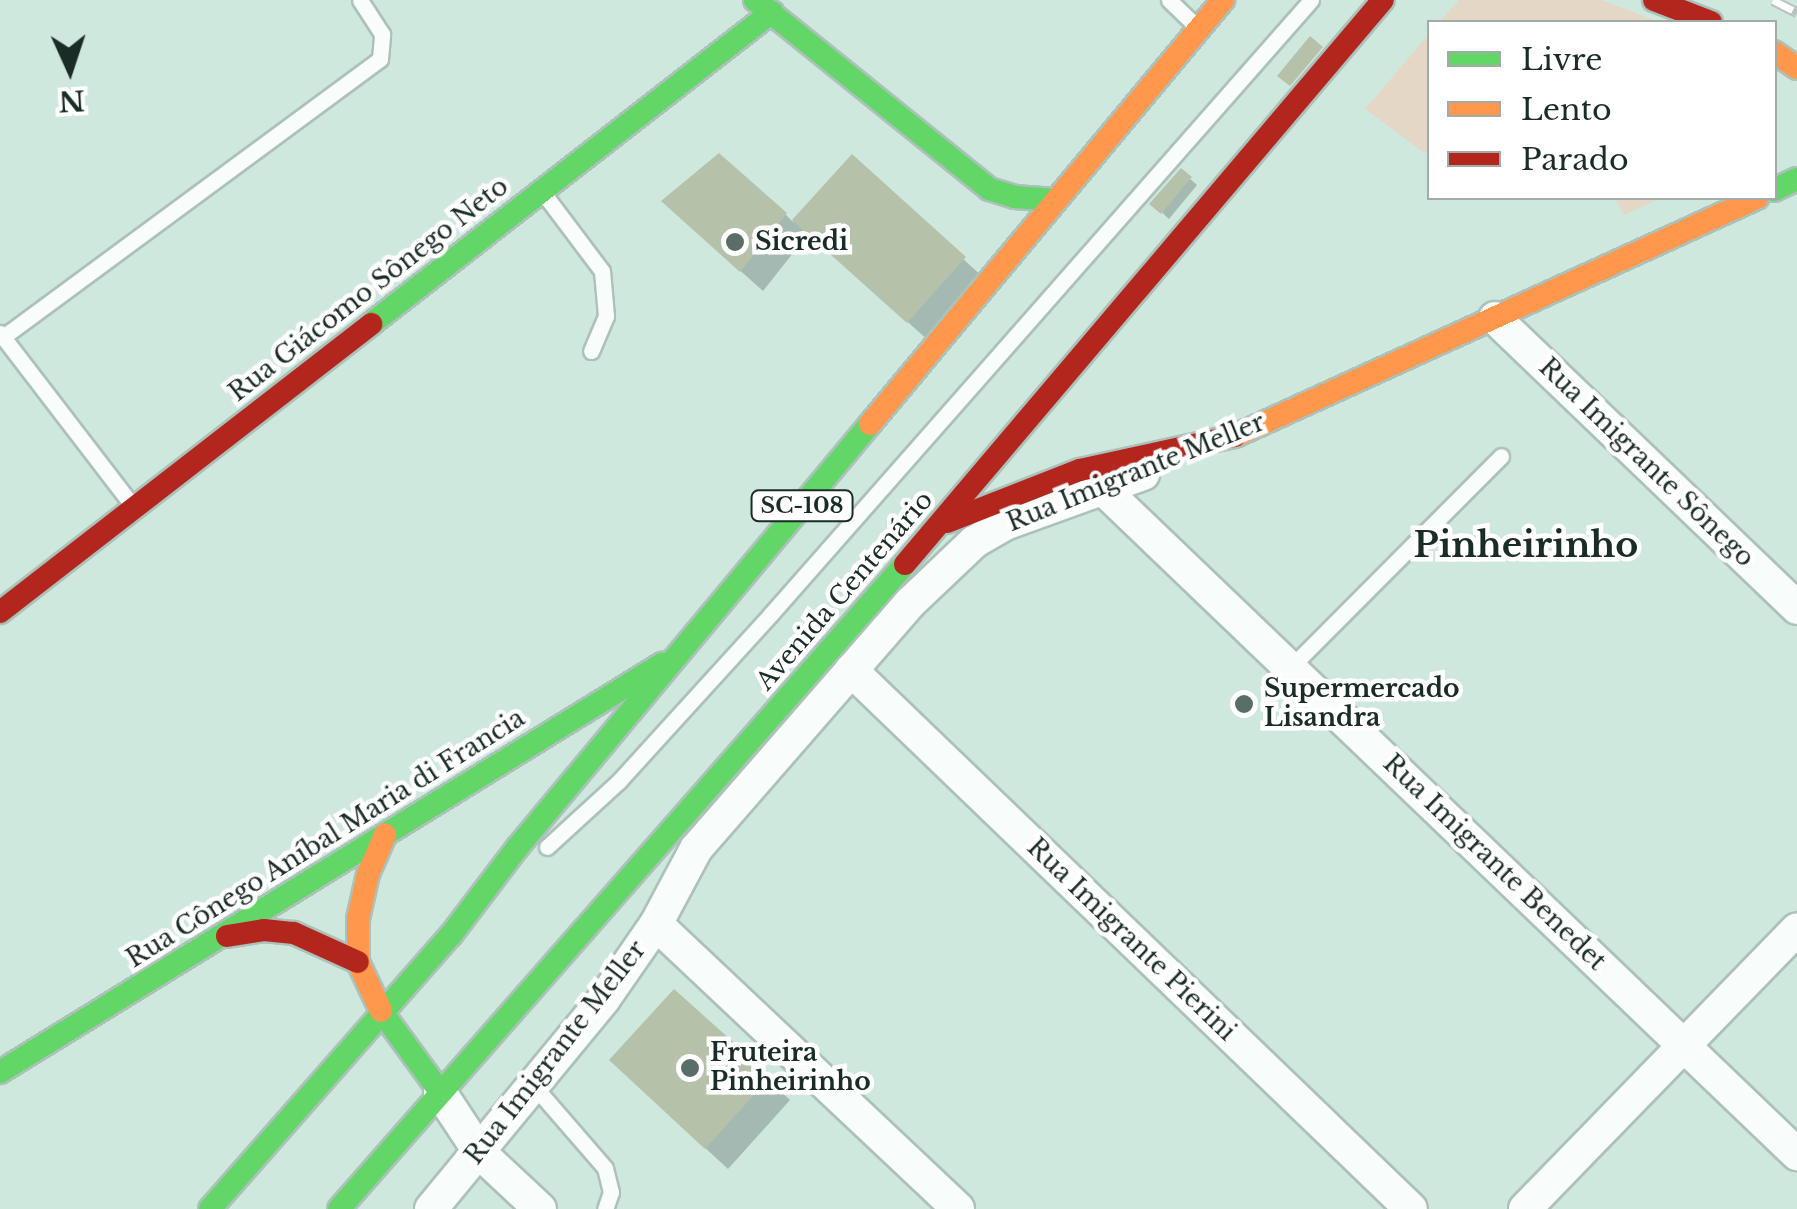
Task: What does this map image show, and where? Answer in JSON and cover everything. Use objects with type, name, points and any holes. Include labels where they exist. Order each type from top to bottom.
[{"type":"main road","name":"SC-108","points":[[210,1209],[381,1010],[451,935],[517,848],[1223,0]]},
{"type":"main road","name":"Avenida Centenário","points":[[338,1209],[938,526],[1383,0]]},
{"type":"main road","points":[[1654,0],[1707,20]]},
{"type":"main road","points":[[763,6],[989,189],[1015,197],[1055,200]]},
{"type":"main road","name":"Rua Giácomo Sônego Neto","points":[[0,612],[542,191],[763,6]]},
{"type":"main road","points":[[989,189],[1000,222],[1001,264]]},
{"type":"main road","name":"Rua Imigrante Meller","points":[[1234,436],[1754,200]]},
{"type":"main road","points":[[938,526],[1080,470],[1234,436]]},
{"type":"main road","name":"Rua Cônego Aníbal Maria di Francia","points":[[0,1072],[681,652]]},
{"type":"main road","points":[[384,835],[362,898],[358,962],[381,1010],[440,1092]]},
{"type":"main road","points":[[220,937],[264,930],[294,933],[358,962]]},
{"type":"street","name":"Rua Imigrante Sônego","points":[[1495,318],[1797,608]]},
{"type":"street","name":"Rua Imigrante Meller","points":[[431,1209],[604,1000],[656,924],[696,849],[910,603],[974,542],[1005,524],[1104,490],[1234,436]]},
{"type":"street","name":"Rua Imigrante Benedet","points":[[1104,490],[1797,1154]]},
{"type":"street","name":"Rua Imigrante Pierini","points":[[851,670],[1411,1209]]},
{"type":"street","points":[[656,924],[958,1209]]},
{"type":"street","points":[[1525,1209],[1797,929]]},
{"type":"street","points":[[440,1092],[480,1153],[540,1209]]},
{"type":"lane","points":[[134,508],[2,335],[380,59],[382,34],[360,0]]},
{"type":"lane","points":[[1169,0],[1199,28]]},
{"type":"lane","points":[[535,858],[619,781],[770,615],[1311,0]]},
{"type":"lane","points":[[542,191],[602,270],[606,316],[591,351]]},
{"type":"lane","points":[[1290,668],[1500,456]]},
{"type":"lane","points":[[451,935],[521,870]]},
{"type":"lane","points":[[534,1086],[605,1168],[611,1192],[605,1209]]},
{"type":"shaded area","points":[[1459,0],[1602,0],[1654,20],[1441,20]]},
{"type":"shaded area","points":[[1427,36],[1427,151],[1365,109]]},
{"type":"shaded area","points":[[1616,200],[1657,200],[1624,215]]},
{"type":"building","points":[[1310,36],[1323,47],[1290,86],[1277,76]]},
{"type":"building","name":"Sicredi","points":[[719,153],[787,213],[740,272],[661,201]]},
{"type":"building","points":[[852,154],[966,257],[907,323],[792,220]]},
{"type":"building","points":[[1181,168],[1192,177],[1161,214],[1149,204]]},
{"type":"building","name":"Fruteira Pinheirinho","points":[[674,989],[771,1076],[705,1149],[609,1060]]},
{"type":"railway","points":[[1773,0],[1797,12]]},
{"type":"traffic: fast","points":[[755,0],[989,189],[1015,197],[1055,200]]},
{"type":"traffic: fast","points":[[371,324],[772,12]]},
{"type":"traffic: fast","points":[[1777,189],[1797,179]]},
{"type":"traffic: fast","points":[[210,1209],[451,935],[517,848],[870,424]]},
{"type":"traffic: fast","points":[[339,1209],[905,564]]},
{"type":"traffic: fast","points":[[0,1072],[662,664]]},
{"type":"traffic: fast","points":[[381,1011],[440,1092]]},
{"type":"traffic: slow","points":[[870,424],[1223,0]]},
{"type":"traffic: slow","points":[[1777,54],[1797,68]]},
{"type":"traffic: slow","points":[[1235,436],[1753,200]]},
{"type":"traffic: slow","points":[[381,1011],[358,962],[358,919],[368,874],[385,835]]},
{"type":"traffic: jam","points":[[905,564],[1383,0]]},
{"type":"traffic: jam","points":[[1654,0],[1706,20]]},
{"type":"traffic: jam","points":[[0,612],[371,324]]},
{"type":"traffic: jam","points":[[947,522],[1080,470],[1235,436]]},
{"type":"traffic: jam","points":[[227,936],[264,930],[294,933],[358,962]]},
{"type":"place","name":"Sicredi","points":[[735,242]]},
{"type":"place","name":"Supermercado Lisandra","points":[[1244,704]]},
{"type":"place","name":"Fruteira Pinheirinho","points":[[690,1068]]},
{"type":"district","name":"Pinheirinho","points":[[1526,545]]}]
